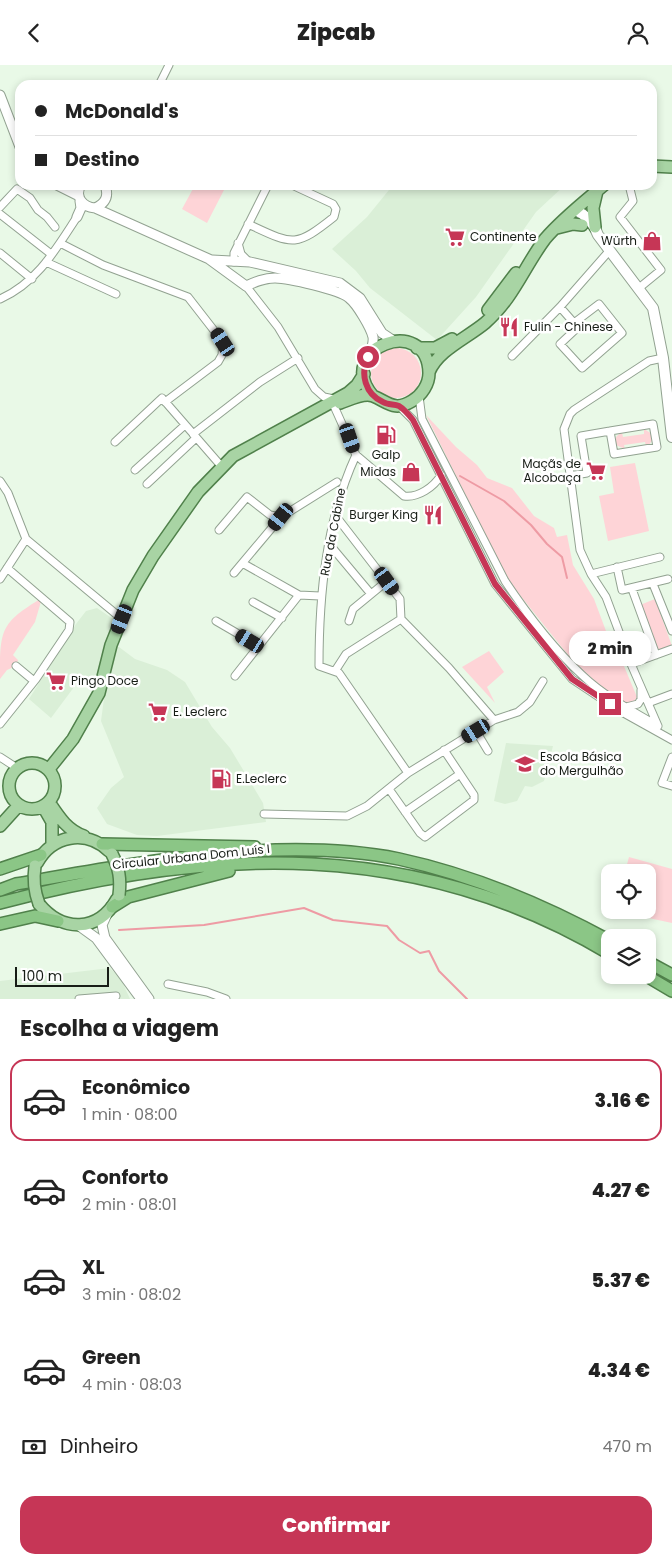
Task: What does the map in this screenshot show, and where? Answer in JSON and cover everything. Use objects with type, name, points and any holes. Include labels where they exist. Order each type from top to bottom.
[{"type":"highway","points":[[102,844],[244,845],[277,850]]},
{"type":"highway","name":"Circular Urbana Dom Luís I","points":[[0,889],[16,884],[140,862],[277,850],[352,853],[398,859],[442,869],[513,893],[601,935]]},
{"type":"highway","points":[[0,869],[41,855]]},
{"type":"highway","points":[[110,910],[128,897],[266,861]]},
{"type":"highway","name":"Circular Urbana Dom Luís I","points":[[0,903],[53,889],[137,873],[266,861],[347,865],[432,880],[512,905],[601,948]]},
{"type":"highway","points":[[0,924],[35,916],[58,921]]},
{"type":"highway","points":[[656,966],[672,975]]},
{"type":"highway","points":[[656,982],[672,991]]},
{"type":"main road","points":[[657,166],[672,167]]},
{"type":"main road","points":[[335,403],[357,385],[364,374],[369,356],[379,345],[394,341],[406,342],[417,348],[428,349],[438,347],[453,339],[476,321],[493,304],[511,281],[543,233],[595,190]]},
{"type":"main road","points":[[597,231],[593,208],[598,190]]},
{"type":"main road","points":[[573,208],[582,225]]},
{"type":"main road","points":[[364,374],[367,387],[373,396],[384,403],[398,405],[410,403],[418,397],[426,386],[429,372],[438,356],[487,321],[508,300],[545,240],[573,208]]},
{"type":"main road","points":[[573,208],[582,213],[597,231],[654,308],[663,358],[672,437]]},
{"type":"main road","points":[[555,229],[573,224],[582,225],[597,231]]},
{"type":"main road","points":[[417,348],[426,360],[429,372]]},
{"type":"main road","points":[[49,769],[73,739],[99,693],[111,645],[133,590],[186,507],[222,467],[244,449],[335,403],[362,395],[373,396]]},
{"type":"main road","points":[[31,762],[39,763],[49,769],[55,780],[56,788],[46,804],[29,809],[19,805],[9,790],[12,774],[17,768],[31,762]]},
{"type":"main road","points":[[46,804],[75,833],[90,839],[102,844],[112,854],[118,867],[121,881],[119,895],[110,910],[94,922],[78,925],[58,921],[39,904],[34,885],[35,866],[41,855],[52,844],[64,839],[77,837],[90,839]]},
{"type":"main road","points":[[46,804],[52,822],[52,844]]},
{"type":"main road","points":[[0,826],[19,805]]},
{"type":"street","points":[[161,80],[168,65]]},
{"type":"street","points":[[0,95],[15,134]]},
{"type":"street","points":[[0,207],[15,190]]},
{"type":"street","points":[[18,190],[30,198],[38,211],[47,217],[55,227]]},
{"type":"street","points":[[65,190],[92,208],[115,215],[209,259],[221,262],[250,262],[340,283],[360,298],[382,333],[394,341]]},
{"type":"street","points":[[0,299],[19,290],[32,279],[52,254],[77,217],[81,207],[80,190]]},
{"type":"street","points":[[105,190],[106,198],[115,215]]},
{"type":"street","points":[[234,262],[234,253],[238,243],[265,190]]},
{"type":"street","points":[[248,224],[282,240],[302,240],[334,217],[336,209],[333,204],[303,190]]},
{"type":"street","points":[[630,190],[633,201],[620,217],[661,270],[639,287]]},
{"type":"street","points":[[77,217],[103,204],[106,198]]},
{"type":"street","points":[[0,215],[52,254]]},
{"type":"street","points":[[60,243],[103,265],[188,297],[215,329],[223,342],[222,355],[218,362],[165,402]]},
{"type":"street","points":[[238,243],[241,254],[250,262]]},
{"type":"street","points":[[512,356],[560,307],[610,250]]},
{"type":"street","points":[[0,253],[32,279]]},
{"type":"street","points":[[221,262],[234,253]]},
{"type":"street","points":[[209,259],[242,285],[298,357],[315,389],[335,403],[356,455],[404,496],[412,497],[429,488],[439,485],[447,486]]},
{"type":"street","points":[[46,262],[116,294]]},
{"type":"street","points":[[242,285],[238,273],[240,268],[250,262]]},
{"type":"street","points":[[242,285],[258,280],[276,278],[338,291],[349,297],[357,307],[373,338],[369,356]]},
{"type":"street","points":[[560,307],[574,323],[575,331],[560,344],[582,368],[622,333],[599,303],[574,323]]},
{"type":"street","points":[[147,484],[194,436],[260,382],[298,357]]},
{"type":"street","points":[[658,726],[630,664],[606,597],[591,574],[580,550],[564,429],[570,414],[649,361],[663,358]]},
{"type":"street","points":[[418,397],[422,419],[504,581],[563,656],[582,676],[626,707],[658,726],[671,739]]},
{"type":"street","points":[[115,442],[162,398],[222,467]]},
{"type":"street","points":[[398,405],[413,420],[495,584],[572,679],[635,719],[671,739]]},
{"type":"street","points":[[569,476],[587,473],[581,435],[653,424],[657,447],[614,454],[610,431]]},
{"type":"street","points":[[135,470],[185,425]]},
{"type":"street","name":"Rua da Cabine","points":[[335,671],[319,666],[320,596],[341,490],[356,455]]},
{"type":"street","points":[[429,488],[441,475]]},
{"type":"street","points":[[0,481],[8,493],[26,539],[122,619]]},
{"type":"street","points":[[234,573],[244,564],[281,517],[336,482]]},
{"type":"street","points":[[219,530],[247,497],[270,515],[281,517]]},
{"type":"street","points":[[335,515],[400,599],[401,619],[449,667],[494,720]]},
{"type":"street","points":[[0,579],[26,539]]},
{"type":"street","points":[[330,545],[371,594]]},
{"type":"street","points":[[591,574],[660,557]]},
{"type":"street","points":[[244,564],[299,595],[320,596]]},
{"type":"street","points":[[618,567],[622,590],[668,579]]},
{"type":"street","points":[[0,724],[34,681],[69,630],[70,622],[7,568]]},
{"type":"street","points":[[349,621],[354,609],[387,581]]},
{"type":"street","points":[[653,584],[672,631]]},
{"type":"street","points":[[632,589],[656,655]]},
{"type":"street","points":[[235,676],[299,595]]},
{"type":"street","points":[[253,602],[282,617]]},
{"type":"street","points":[[401,619],[346,654],[335,671],[340,673],[408,773]]},
{"type":"street","points":[[216,621],[259,646]]},
{"type":"street","points":[[630,664],[672,649]]},
{"type":"street","points":[[16,666],[34,681]]},
{"type":"street","points":[[264,814],[347,816],[367,806],[408,773],[494,720],[518,712],[530,702],[543,681]]},
{"type":"street","points":[[626,707],[638,704],[641,699],[641,689]]},
{"type":"street","points":[[648,703],[672,694]]},
{"type":"street","points":[[476,731],[488,751]]},
{"type":"street","points":[[389,789],[420,833],[425,837],[474,800],[474,795],[444,751]]},
{"type":"street","points":[[0,757],[17,768]]},
{"type":"street","points":[[672,757],[662,783],[672,786]]},
{"type":"street","points":[[405,812],[460,774]]},
{"type":"street","points":[[110,910],[102,925],[103,932],[114,956]]},
{"type":"street","points":[[78,925],[91,933],[114,956],[140,993],[148,999]]},
{"type":"street","points":[[168,984],[208,992],[226,999]]},
{"type":"street","points":[[79,999],[116,996]]},
{"type":"shaded area","points":[[192,190],[224,190],[207,223],[182,209]]},
{"type":"shaded area","points":[[389,190],[560,190],[536,212],[476,297],[437,340],[370,288],[356,271],[332,249],[367,217]]},
{"type":"shaded area","points":[[391,348],[401,348],[414,355],[421,368],[421,378],[414,391],[401,398],[391,398],[382,394],[375,387],[371,378],[371,368],[375,359],[382,352]]},
{"type":"shaded area","points":[[426,415],[456,447],[477,465],[487,478],[512,488],[534,516],[554,528],[557,537],[567,535],[573,565],[594,599],[609,639],[613,640],[637,697],[633,703],[620,704],[572,660],[507,579]]},
{"type":"shaded area","points":[[644,429],[652,434],[653,439],[649,445],[646,446],[645,442],[624,445],[625,449],[616,445],[615,441],[618,435],[622,433],[623,437],[644,434]]},
{"type":"shaded area","points":[[635,463],[649,531],[608,541],[599,496],[614,493],[610,467]]},
{"type":"shaded area","points":[[42,598],[35,622],[13,655],[18,660],[16,666],[7,670],[0,679],[2,638],[5,629],[18,614]]},
{"type":"shaded area","points":[[655,599],[672,646],[672,648],[658,653],[640,605]]},
{"type":"shaded area","points":[[97,608],[113,619],[106,642],[119,647],[135,659],[167,670],[185,682],[212,727],[230,748],[263,803],[266,822],[157,836],[137,835],[107,824],[97,808],[111,788],[124,777],[101,721],[105,691],[98,682],[90,679],[80,679],[51,718],[29,699],[76,624],[86,611]]},
{"type":"shaded area","points":[[489,651],[504,672],[487,687],[495,703],[462,667]]},
{"type":"shaded area","name":"Escola Básica do Mergulhão","points":[[506,743],[553,746],[544,781],[532,787],[525,786],[517,801],[505,804],[494,801]]},
{"type":"shaded area","points":[[629,857],[654,864],[627,864]]},
{"type":"shaded area","points":[[656,865],[672,869],[672,923],[653,919],[656,919]]},
{"type":"shaded area","points":[[110,968],[121,979],[130,999],[0,999],[0,981]]},
{"type":"waterway","points":[[460,476],[504,501],[531,525],[547,544],[562,557],[567,578]]},
{"type":"waterway","points":[[119,930],[204,925],[304,908],[333,920],[387,926],[399,940],[420,953],[429,951],[439,971],[467,999]]},
{"type":"place","name":"Continente","points":[[455,237]]},
{"type":"place","name":"Würth","points":[[652,241]]},
{"type":"place","name":"Fulin - Chinese","points":[[509,327]]},
{"type":"place","name":"Galp","points":[[386,435]]},
{"type":"place","name":"Maçãs de Alcobaça","points":[[596,471]]},
{"type":"place","name":"Midas","points":[[411,472]]},
{"type":"place","name":"Burger King","points":[[433,515]]},
{"type":"place","name":"Pingo Doce","points":[[56,681]]},
{"type":"place","name":"E. Leclerc","points":[[158,712]]},
{"type":"place","name":"Escola Básica do Mergulhão","points":[[525,764]]},
{"type":"place","name":"E.Leclerc","points":[[221,779]]},
{"type":"route","points":[[368,357],[364,372],[368,388],[372,394],[383,402],[398,405],[413,420],[495,584],[572,679],[610,704]]}]
